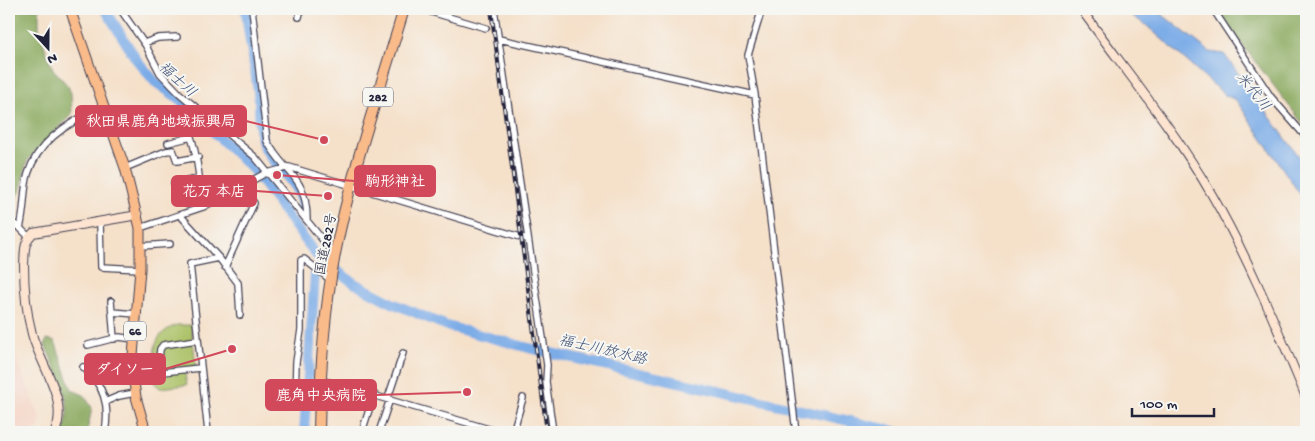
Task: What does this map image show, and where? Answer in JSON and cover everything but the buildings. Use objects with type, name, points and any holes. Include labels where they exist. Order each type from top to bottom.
[{"type":"highway","name":"国道282号","points":[[319,432],[321,380],[335,255],[352,185],[404,9]]},
{"type":"main road","name":"66","points":[[70,9],[125,168],[138,215],[141,246],[132,368],[146,432]]},
{"type":"street","points":[[120,9],[144,43],[160,74],[179,93],[255,156],[266,174],[335,255]]},
{"type":"street","points":[[252,9],[267,141],[283,168],[295,176],[305,194],[307,220]]},
{"type":"street","points":[[299,17],[301,9]]},
{"type":"street","points":[[421,9],[486,28]]},
{"type":"street","points":[[494,9],[546,364],[546,382],[553,432]]},
{"type":"street","points":[[762,9],[748,55],[755,95],[796,432]]},
{"type":"street","points":[[1081,9],[1175,137],[1211,193],[1260,288],[1306,397]]},
{"type":"street","points":[[1213,9],[1272,97],[1306,137]]},
{"type":"street","points":[[144,43],[158,38],[177,37]]},
{"type":"street","points":[[499,38],[755,95]]},
{"type":"street","points":[[20,228],[28,174],[36,157],[54,136],[76,118],[104,107]]},
{"type":"street","points":[[168,143],[191,137],[198,157],[198,179],[203,207]]},
{"type":"street","points":[[125,168],[166,151],[173,150],[177,161],[198,157]]},
{"type":"street","points":[[140,228],[203,207],[266,174],[283,168],[352,185],[527,239]]},
{"type":"street","points":[[174,184],[198,179]]},
{"type":"street","points":[[225,266],[254,203],[244,185]]},
{"type":"street","points":[[56,432],[60,420],[60,412],[51,379],[39,355],[27,315],[24,246],[33,233],[138,215]]},
{"type":"street","points":[[180,215],[219,258],[238,283],[240,315]]},
{"type":"street","points":[[9,220],[29,237]]},
{"type":"street","points":[[100,222],[101,266],[140,269]]},
{"type":"street","points":[[141,246],[170,244]]},
{"type":"street","points":[[208,432],[190,264],[219,258]]},
{"type":"street","points":[[295,404],[296,362],[301,330],[301,260],[304,259],[332,280]]},
{"type":"street","points":[[111,301],[114,339]]},
{"type":"street","points":[[112,312],[136,314]]},
{"type":"street","points":[[88,345],[114,339],[134,339]]},
{"type":"street","points":[[197,340],[163,345],[160,349],[158,369],[162,372],[200,368]]},
{"type":"street","points":[[379,432],[403,353]]},
{"type":"street","points":[[83,367],[96,378],[106,401],[104,432]]},
{"type":"street","points":[[321,380],[499,432]]},
{"type":"street","points":[[106,401],[136,393]]},
{"type":"street","points":[[362,432],[374,394]]},
{"type":"street","points":[[512,432],[523,398]]},
{"type":"shaded area","points":[[9,340],[41,419],[38,429],[33,432],[9,432]]},
{"type":"green space","points":[[12,9],[39,9],[39,28],[46,51],[53,69],[68,86],[71,93],[72,114],[27,161],[20,193],[14,198],[9,194],[9,53],[13,46]]},
{"type":"green space","points":[[1215,9],[1306,9],[1306,128]]},
{"type":"green space","points":[[177,325],[191,325],[196,366],[184,369],[187,385],[160,388],[152,381],[155,347],[161,335]]},
{"type":"green space","points":[[47,339],[55,341],[72,390],[84,395],[92,408],[87,432],[63,432],[67,410],[66,399],[45,345]]},
{"type":"water","name":"米代川","points":[[1122,9],[1155,9],[1210,52],[1224,54],[1306,166],[1306,203],[1236,100],[1225,95],[1146,25]]},
{"type":"waterway","name":"福士川放水路","points":[[105,9],[136,59],[155,82],[178,98],[253,170],[317,256],[354,283],[392,303],[447,326],[529,348],[898,432]]},
{"type":"waterway","name":"福士川","points":[[246,9],[259,99],[262,140],[269,155],[296,190],[303,210]]},
{"type":"waterway","name":"福士川","points":[[304,432],[315,274]]},
{"type":"railway","points":[[491,9],[547,432]]},
{"type":"place","name":"秋田県鹿角地域振興局","points":[[324,140]]},
{"type":"place","name":"駒形神社","points":[[277,175]]},
{"type":"place","name":"花万 本店","points":[[328,196]]},
{"type":"place","name":"ダイソー","points":[[232,349]]},
{"type":"place","name":"鹿角中央病院","points":[[467,392]]}]
